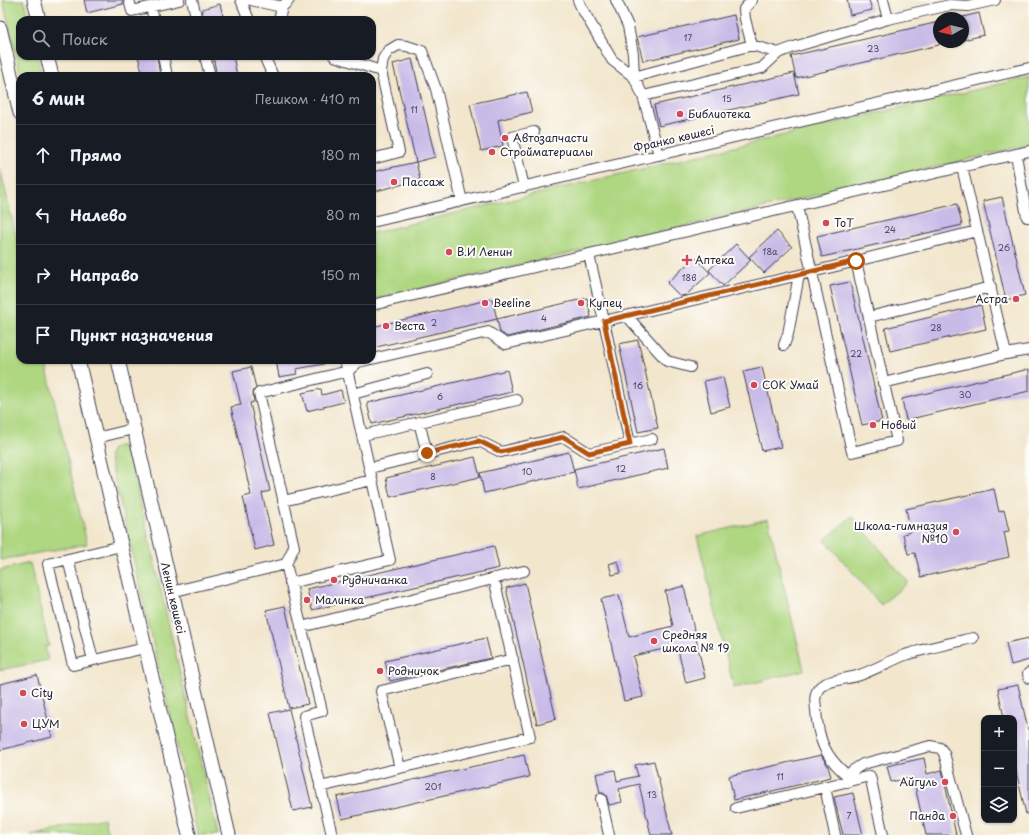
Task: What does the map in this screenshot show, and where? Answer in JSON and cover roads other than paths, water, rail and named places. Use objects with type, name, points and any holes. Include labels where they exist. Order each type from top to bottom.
[{"type":"main road","points":[[34,0],[38,16]]},
{"type":"main road","points":[[0,28],[16,96]]},
{"type":"main road","points":[[48,60],[51,72]]},
{"type":"main road","points":[[79,364],[189,835]]},
{"type":"main road","name":"Ленин көшесі","points":[[119,364],[228,835]]},
{"type":"street","points":[[129,0],[132,11],[179,0]]},
{"type":"street","points":[[192,0],[196,16]]},
{"type":"street","points":[[241,0],[247,16]]},
{"type":"street","points":[[251,0],[285,4],[280,16]]},
{"type":"street","points":[[578,0],[612,60],[634,77]]},
{"type":"street","points":[[616,0],[628,26],[633,54],[634,77],[643,96],[659,155]]},
{"type":"street","points":[[752,0],[744,9],[752,45]]},
{"type":"street","points":[[883,0],[888,19]]},
{"type":"street","points":[[643,96],[762,68],[778,53],[888,19],[950,5],[968,6],[996,0]]},
{"type":"street","points":[[151,7],[153,16]]},
{"type":"street","points":[[376,158],[399,152],[381,71],[383,59],[388,51],[398,45],[407,46],[422,51],[436,88],[462,201]]},
{"type":"street","points":[[634,77],[752,45],[778,53]]},
{"type":"street","points":[[164,60],[166,72]]},
{"type":"street","points":[[206,60],[209,72]]},
{"type":"street","points":[[266,60],[271,72]]},
{"type":"street","points":[[347,60],[381,71]]},
{"type":"street","name":"Франко көшесі","points":[[376,221],[1029,68]]},
{"type":"street","points":[[524,187],[512,137],[534,132]]},
{"type":"street","points":[[376,304],[1029,151]]},
{"type":"street","points":[[1016,155],[1027,217],[1029,218]]},
{"type":"street","points":[[962,167],[1006,354]]},
{"type":"street","points":[[797,206],[852,452],[897,441],[856,261]]},
{"type":"street","points":[[376,358],[488,332],[506,344],[812,272],[977,230]]},
{"type":"street","points":[[588,254],[630,444]]},
{"type":"street","points":[[784,345],[788,334],[799,275]]},
{"type":"street","points":[[868,317],[991,287]]},
{"type":"street","points":[[627,316],[667,361],[690,366]]},
{"type":"street","points":[[883,383],[1029,350]]},
{"type":"street","points":[[290,583],[390,560],[346,364]]},
{"type":"street","points":[[328,834],[320,788],[304,716],[322,711],[286,564],[294,547],[259,393],[348,371],[356,364]]},
{"type":"street","points":[[353,394],[427,374]]},
{"type":"street","points":[[362,435],[517,400]]},
{"type":"street","points":[[419,422],[427,453]]},
{"type":"street","points":[[96,438],[133,429]]},
{"type":"street","points":[[370,468],[479,441],[501,452],[564,437],[589,453],[652,439]]},
{"type":"street","points":[[283,500],[372,480]]},
{"type":"street","points":[[121,546],[48,564],[69,651],[73,665],[146,648]]},
{"type":"street","points":[[68,559],[93,660]]},
{"type":"street","points":[[171,592],[286,564]]},
{"type":"street","points":[[301,627],[524,571]]},
{"type":"street","points":[[320,788],[530,737],[494,578]]},
{"type":"street","points":[[848,779],[832,760],[822,744],[817,724],[815,705],[815,698],[818,688],[825,683],[860,675],[906,655],[973,638]]},
{"type":"street","points":[[400,768],[381,691],[513,659]]},
{"type":"street","points":[[1029,673],[1029,678]]},
{"type":"street","points":[[848,779],[852,771],[863,764],[930,746],[940,748],[944,753],[966,835]]},
{"type":"street","points":[[736,808],[825,787],[848,779],[870,776],[884,835]]},
{"type":"street","points":[[825,787],[835,835]]},
{"type":"street","points":[[600,799],[609,835]]},
{"type":"place","name":"Библиотека","points":[[680,114]]},
{"type":"place","name":"Автозапчасти","points":[[505,138]]},
{"type":"place","name":"Стройматериалы","points":[[492,152]]},
{"type":"place","name":"Пассаж","points":[[394,182]]},
{"type":"place","name":"ТоТ","points":[[826,223]]},
{"type":"place","name":"В.И Ленин","points":[[449,252]]},
{"type":"place","name":"Аптека","points":[[687,260]]},
{"type":"place","name":"Астра","points":[[1016,299]]},
{"type":"place","name":"Beeline","points":[[485,303]]},
{"type":"place","name":"Купец","points":[[581,303]]},
{"type":"place","name":"Веста","points":[[386,326]]},
{"type":"place","name":"СОК Умай","points":[[754,385]]},
{"type":"place","name":"Новый","points":[[873,425]]},
{"type":"place","name":"Школа-гимназия №10","points":[[956,532]]},
{"type":"place","name":"Рудничанка","points":[[334,580]]},
{"type":"place","name":"Малинка","points":[[307,600]]},
{"type":"place","name":"Средняя школа № 19","points":[[654,641]]},
{"type":"place","name":"Родничок","points":[[380,671]]},
{"type":"place","name":"City","points":[[23,693]]},
{"type":"place","name":"ЦУМ","points":[[24,724]]},
{"type":"place","name":"Айгуль","points":[[945,782]]},
{"type":"place","name":"Панда","points":[[953,816]]}]
